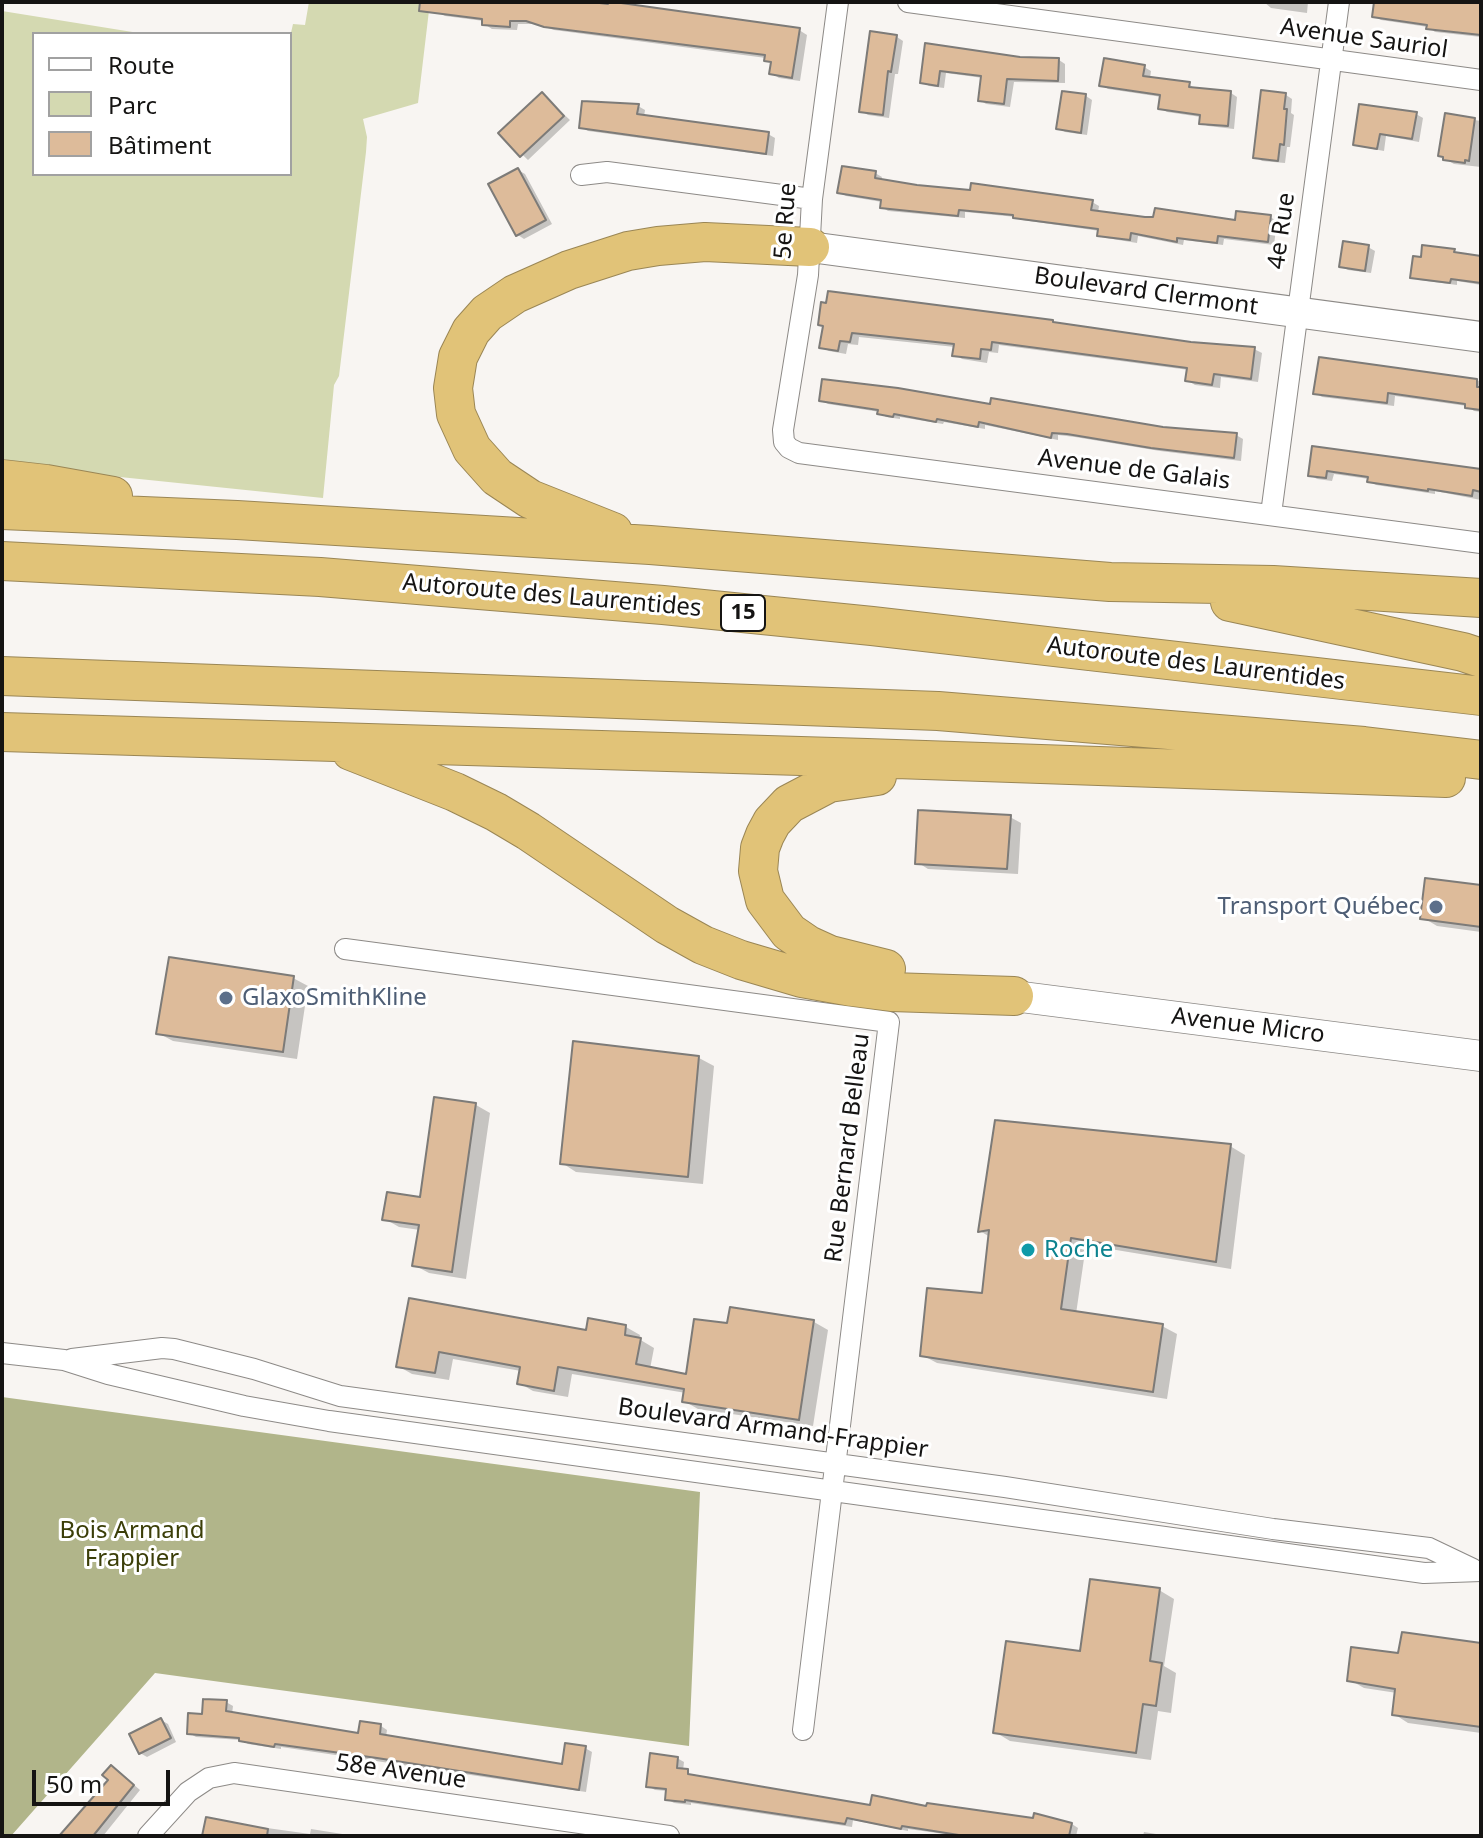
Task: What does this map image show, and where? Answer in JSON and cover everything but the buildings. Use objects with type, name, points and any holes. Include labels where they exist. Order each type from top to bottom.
[{"type":"highway","points":[[650,545],[536,502],[483,464],[463,433],[454,404],[455,366],[466,339],[487,313],[515,294],[569,270],[628,251],[705,242],[810,247]]},
{"type":"highway","points":[[2,479],[46,484],[237,520]]},
{"type":"highway","points":[[2,510],[237,520],[650,545],[1110,582],[1273,585],[1481,598]]},
{"type":"highway","name":"Autoroute des Laurentides","points":[[2,561],[230,571],[663,605],[1481,696]]},
{"type":"highway","points":[[1110,582],[1249,605],[1481,658]]},
{"type":"highway","points":[[2,676],[938,711],[1364,746],[1481,760]]},
{"type":"highway","points":[[2,732],[1481,779]]},
{"type":"highway","points":[[330,742],[446,788],[496,812],[667,925],[703,945],[741,960],[802,978],[852,987],[891,992],[1014,996]]},
{"type":"highway","points":[[1014,996],[859,964],[815,949],[789,932],[772,913],[761,886],[759,857],[765,835],[778,815],[795,799],[823,785],[854,778],[1053,765]]},
{"type":"street","name":"5e Rue","points":[[784,442],[789,383],[801,332],[812,199],[838,2]]},
{"type":"street","name":"Avenue Sauriol","points":[[908,2],[1481,80]]},
{"type":"street","name":"4e Rue","points":[[1271,514],[1339,2]]},
{"type":"street","points":[[581,175],[607,172],[812,199]]},
{"type":"street","name":"Boulevard Clermont","points":[[810,247],[1481,337]]},
{"type":"street","name":"Avenue de Galais","points":[[784,442],[799,453],[1481,543]]},
{"type":"street","name":"Rue Bernard Belleau","points":[[345,949],[889,1022],[803,1730]]},
{"type":"street","name":"Avenue Micro","points":[[1014,996],[1481,1056]]},
{"type":"street","name":"Boulevard Armand-Frappier","points":[[64,1360],[174,1349],[254,1369],[340,1396],[1097,1501],[1273,1529],[1429,1548],[1478,1570]]},
{"type":"street","name":"Boulevard Armand-Frappier","points":[[2,1353],[64,1360],[108,1374],[268,1411],[1424,1573],[1478,1570]]},
{"type":"street","name":"58e Avenue","points":[[148,1836],[188,1792],[209,1778],[234,1773],[609,1832],[669,1836]]},
{"type":"green space","points":[[309,2],[430,2],[418,103],[363,119],[366,152],[339,376],[334,385],[323,498],[91,474],[2,459],[2,11],[133,32],[32,32],[32,176],[292,176],[291,32],[293,24],[305,25]]},
{"type":"green space","name":"Bois Armand Frappier","points":[[2,1397],[700,1492],[689,1746],[155,1673],[11,1836],[2,1836]]},
{"type":"place","name":"Transport Québec","points":[[1436,907]]},
{"type":"place","name":"GlaxoSmithKline","points":[[226,998]]},
{"type":"place","name":"Roche","points":[[1028,1250]]}]
